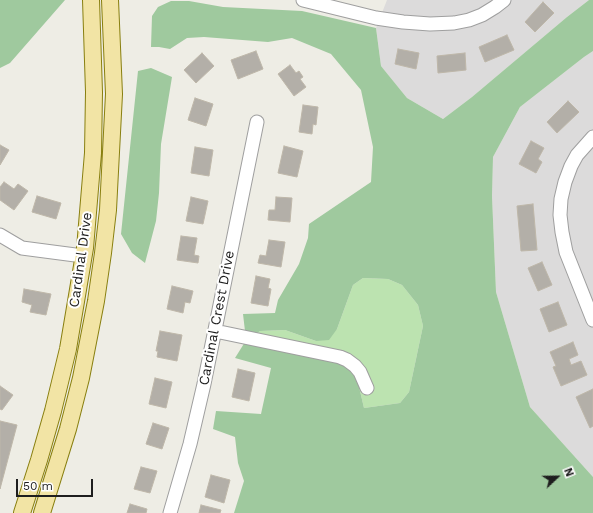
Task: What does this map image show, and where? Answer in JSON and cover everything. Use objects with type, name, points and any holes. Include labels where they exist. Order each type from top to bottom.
[{"type":"main road","name":"Cardinal Drive","points":[[22,513],[53,411],[68,349],[83,256],[93,153],[94,92],[91,0]]},
{"type":"main road","name":"Cardinal Drive","points":[[42,513],[68,429],[81,378],[96,301],[103,253],[108,210],[114,87],[110,0]]},
{"type":"street","points":[[303,0],[376,18],[430,24],[454,23],[469,20],[482,15],[504,0]]},
{"type":"street","name":"Cardinal Crest Drive","points":[[170,513],[190,444],[204,384],[257,122]]},
{"type":"street","points":[[593,137],[577,155],[571,166],[561,199],[560,215],[566,252],[593,320]]},
{"type":"street","points":[[0,235],[22,248],[83,256]]},
{"type":"street","points":[[215,331],[340,357],[355,366],[360,372],[367,388]]},
{"type":"shaded area","points":[[387,0],[589,0],[472,97],[443,119],[407,98],[381,66],[376,28]]},
{"type":"shaded area","points":[[593,51],[593,477],[530,407],[496,292],[492,196],[493,157],[520,107]]},
{"type":"green space","points":[[0,0],[65,0],[10,63],[0,68]]},
{"type":"green space","points":[[589,0],[593,0],[593,51],[520,107],[493,157],[492,196],[496,292],[530,407],[593,477],[593,513],[234,513],[244,481],[238,463],[235,437],[213,429],[216,411],[261,414],[271,368],[235,358],[245,342],[343,362],[356,374],[364,408],[400,403],[409,392],[423,326],[418,305],[402,285],[388,279],[363,278],[353,285],[337,329],[329,340],[316,341],[285,330],[260,331],[256,334],[245,331],[243,314],[275,313],[278,300],[299,264],[308,238],[309,224],[371,182],[373,147],[361,90],[331,54],[292,38],[268,42],[204,37],[187,38],[170,49],[151,47],[152,16],[158,7],[171,1],[189,1],[223,7],[302,11],[376,28],[381,66],[407,98],[443,119],[472,97]]},
{"type":"green space","points":[[151,68],[172,77],[161,144],[156,221],[145,263],[132,253],[121,234],[138,71]]},
{"type":"green space","points":[[363,278],[388,279],[402,285],[418,305],[423,326],[409,392],[400,403],[364,408],[356,374],[245,342],[260,331],[285,330],[316,341],[337,329],[353,285]]},
{"type":"building","points":[[543,2],[554,13],[535,32],[525,22]]},
{"type":"building","points":[[507,35],[514,50],[485,62],[479,47]]},
{"type":"building","points":[[398,49],[419,53],[416,69],[395,64]]},
{"type":"building","points":[[256,51],[263,69],[238,79],[231,60]]},
{"type":"building","points":[[202,53],[214,66],[196,83],[184,70]]},
{"type":"building","points":[[465,53],[466,70],[438,73],[437,56]]},
{"type":"building","points":[[290,65],[296,73],[299,71],[303,77],[300,79],[306,87],[294,96],[278,74]]},
{"type":"building","points":[[195,98],[213,104],[206,126],[188,120]]},
{"type":"building","points":[[568,101],[579,112],[557,133],[547,122]]},
{"type":"building","points":[[303,105],[318,107],[316,125],[313,124],[312,134],[299,132]]},
{"type":"building","points":[[531,141],[544,148],[538,159],[542,162],[536,173],[519,164]]},
{"type":"building","points":[[0,145],[9,150],[0,165]]},
{"type":"building","points":[[284,146],[303,151],[297,177],[278,173]]},
{"type":"building","points":[[195,147],[213,150],[209,176],[191,173]]},
{"type":"building","points":[[4,182],[14,189],[18,184],[28,191],[14,210],[0,200],[0,187]]},
{"type":"building","points":[[37,196],[61,203],[56,219],[32,212]]},
{"type":"building","points":[[191,197],[208,201],[203,224],[186,221]]},
{"type":"building","points":[[276,197],[292,198],[290,222],[268,220],[269,210],[275,210]]},
{"type":"building","points":[[533,204],[537,250],[521,251],[517,206]]},
{"type":"building","points":[[181,236],[197,238],[194,255],[199,256],[198,263],[177,260]]},
{"type":"building","points":[[269,240],[285,242],[281,267],[258,263],[260,255],[266,256]]},
{"type":"building","points":[[542,262],[552,285],[538,291],[528,268]]},
{"type":"building","points":[[256,276],[270,279],[268,288],[271,289],[268,306],[251,303]]},
{"type":"building","points":[[172,286],[193,291],[190,303],[185,302],[183,313],[167,309]]},
{"type":"building","points":[[24,289],[51,294],[46,315],[30,312],[32,305],[22,302]]},
{"type":"building","points":[[558,302],[567,325],[549,332],[540,309]]},
{"type":"building","points":[[160,331],[182,335],[177,361],[157,357],[158,351],[156,351]]},
{"type":"building","points":[[573,342],[578,355],[569,359],[571,365],[581,361],[587,375],[561,386],[553,367],[556,366],[550,352]]},
{"type":"building","points":[[238,369],[255,373],[249,401],[232,397]]},
{"type":"building","points":[[155,378],[172,382],[166,408],[149,404]]},
{"type":"building","points":[[0,386],[13,395],[2,410],[0,409]]},
{"type":"building","points":[[593,389],[593,426],[590,428],[576,397]]},
{"type":"building","points":[[0,421],[17,425],[0,489]]},
{"type":"building","points":[[153,423],[169,428],[162,449],[146,444]]},
{"type":"building","points":[[141,467],[157,471],[150,493],[134,489]]},
{"type":"building","points":[[211,475],[230,480],[224,503],[205,497]]},
{"type":"building","points":[[130,504],[147,509],[146,513],[127,513]]},
{"type":"building","points":[[201,505],[221,510],[220,513],[199,513]]}]
